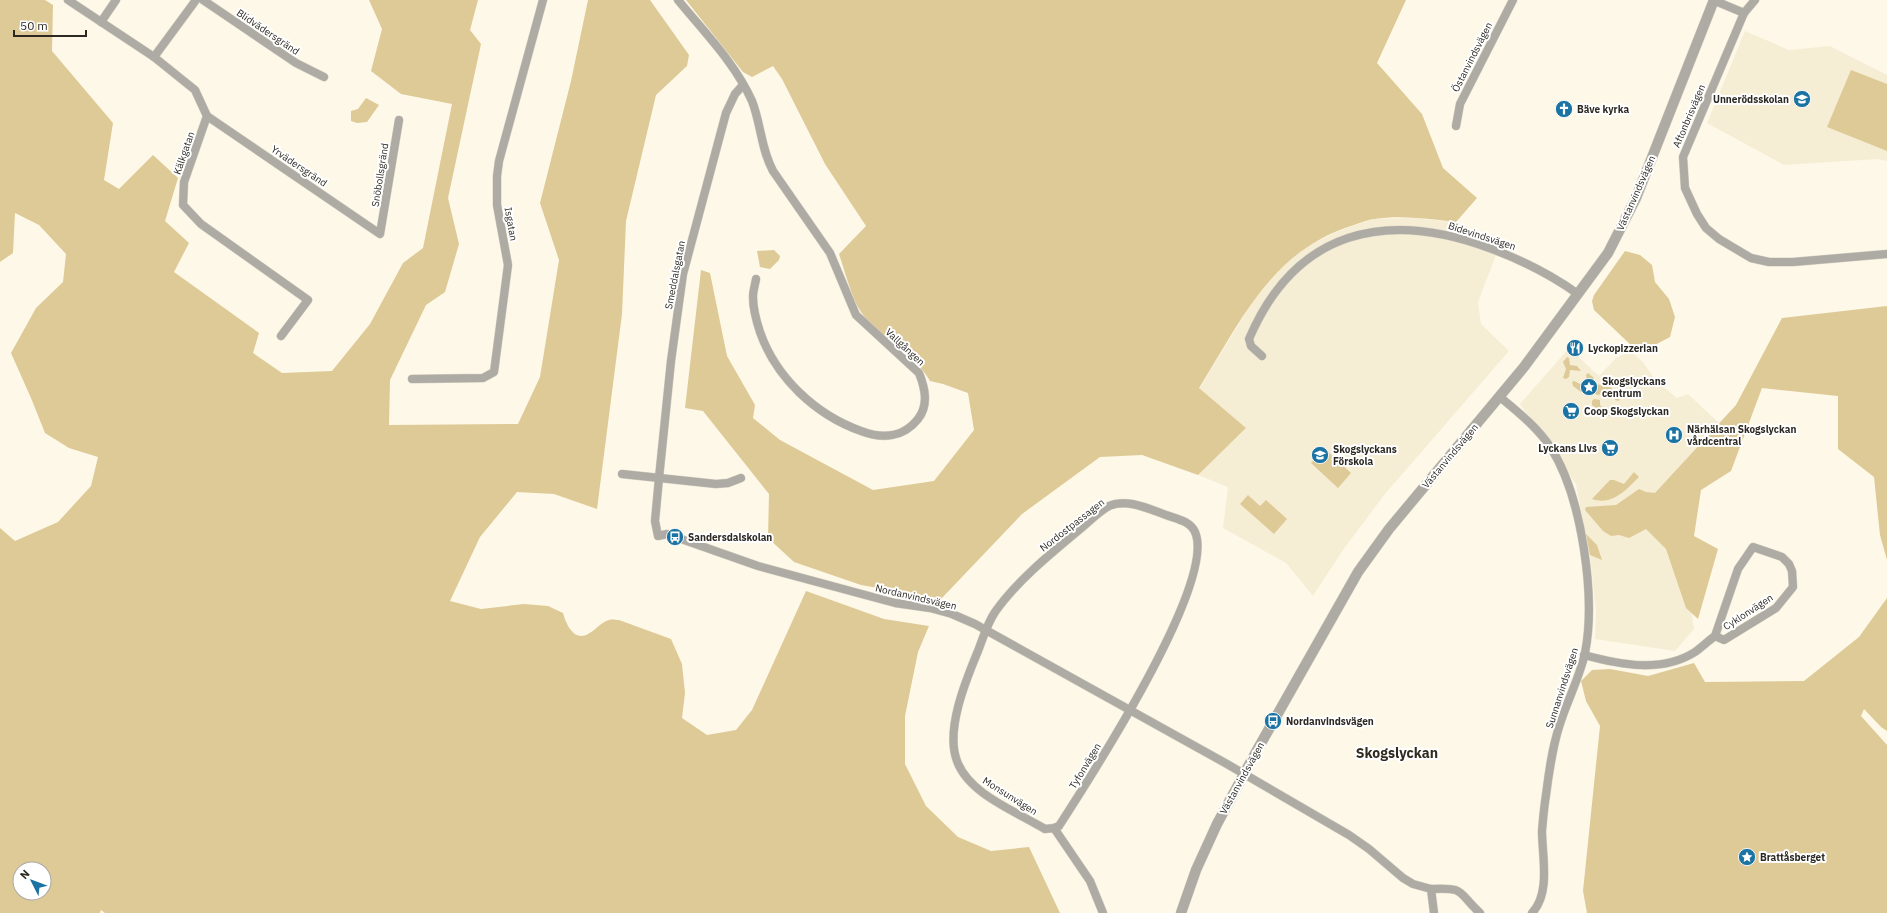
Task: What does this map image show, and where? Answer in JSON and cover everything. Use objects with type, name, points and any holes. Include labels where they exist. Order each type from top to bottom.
[{"type":"street","points":[[68,0],[154,57],[195,90],[207,116]]},
{"type":"street","points":[[101,22],[116,0]]},
{"type":"street","points":[[154,57],[196,0]]},
{"type":"street","name":"Blidvädersgränd","points":[[203,0],[296,63],[324,77]]},
{"type":"street","name":"Isgatan","points":[[412,380],[483,378],[494,372],[508,265],[498,205],[497,176],[499,161],[543,0]]},
{"type":"street","name":"Vallgången","points":[[678,0],[732,67],[744,85],[752,103],[766,158],[773,171],[830,253],[856,315],[919,373],[926,394],[920,417],[912,426],[897,435],[873,435],[844,425],[819,410],[782,373],[770,353],[760,332],[753,297],[756,279]]},
{"type":"street","name":"Östanvindsvägen","points":[[1456,126],[1460,104],[1513,0]]},
{"type":"street","points":[[1714,0],[1744,13]]},
{"type":"street","name":"Västanvindsvägen","points":[[1181,913],[1196,870],[1217,824],[1330,619],[1368,557],[1389,529],[1500,397],[1608,253],[1636,198],[1714,0]]},
{"type":"street","name":"Aftonbrisvägen","points":[[1755,0],[1744,13],[1683,157],[1685,188],[1697,214],[1706,228],[1719,238],[1751,258],[1769,262],[1792,262],[1887,254]]},
{"type":"street","name":"Smeddalsgatan","points":[[667,534],[658,536],[655,521],[671,361],[683,274],[726,113],[735,94],[744,85]]},
{"type":"street","name":"Yrvädersgränd","points":[[207,116],[380,234]]},
{"type":"street","name":"Kälkgatan","points":[[207,116],[184,182],[183,205],[201,224],[308,300],[281,336]]},
{"type":"street","name":"Snöbollsgränd","points":[[380,234],[399,120]]},
{"type":"street","name":"Bidevindsvägen","points":[[1262,356],[1251,346],[1249,339],[1267,303],[1280,285],[1311,256],[1329,246],[1358,235],[1409,229],[1440,233],[1472,241],[1529,263],[1578,294]]},
{"type":"street","name":"Sunnanvindsvägen","points":[[1500,397],[1534,428],[1550,447],[1561,466],[1573,496],[1578,519],[1588,588],[1589,613],[1584,655],[1558,728],[1553,750],[1543,818],[1543,886],[1539,904],[1532,913]]},
{"type":"street","points":[[622,474],[716,484],[728,483],[741,478]]},
{"type":"street","name":"Nordostpassagen","points":[[986,630],[995,612],[1039,563],[1110,506],[1131,504],[1188,523],[1196,534],[1198,547],[1194,570],[1168,640],[1129,710]]},
{"type":"street","name":"Nordanvindsvägen","points":[[667,534],[758,566],[895,603],[930,608],[952,614],[975,624],[1244,774],[1349,835],[1369,849],[1403,878],[1413,884],[1431,889]]},
{"type":"street","name":"Cyklonvägen","points":[[1584,655],[1626,664],[1650,665],[1668,663],[1694,653],[1714,636],[1738,569],[1753,547],[1782,557],[1789,564],[1793,580],[1793,587],[1785,598],[1776,608],[1724,640],[1714,636]]},
{"type":"street","name":"Monsunvägen","points":[[986,630],[959,701],[954,733],[954,750],[957,761],[967,779],[975,788],[1038,825],[1046,829],[1054,828]]},
{"type":"street","name":"Tyfonvägen","points":[[1054,828],[1059,826],[1096,769],[1129,710]]},
{"type":"street","points":[[1054,828],[1090,881],[1103,913]]},
{"type":"street","points":[[1434,913],[1431,889],[1450,888],[1458,890],[1480,913]]},
{"type":"shaded area","points":[[0,0],[45,0],[53,5],[52,51],[113,123],[104,180],[119,189],[153,155],[178,178],[165,221],[189,243],[174,272],[259,333],[253,353],[282,373],[332,371],[370,324],[403,263],[423,248],[452,104],[401,94],[371,71],[382,29],[369,0],[478,0],[470,30],[481,44],[448,198],[459,244],[445,292],[426,305],[390,380],[389,425],[518,424],[540,377],[559,260],[540,203],[571,81],[588,0],[650,0],[689,55],[687,66],[656,95],[626,221],[622,314],[597,509],[554,494],[517,492],[480,537],[450,601],[481,609],[524,604],[548,606],[563,613],[571,631],[579,636],[588,634],[603,622],[609,620],[619,620],[671,639],[682,664],[685,693],[682,718],[707,735],[736,730],[752,710],[806,591],[884,619],[929,626],[918,652],[905,716],[905,764],[926,806],[958,837],[991,851],[1029,847],[1060,913],[105,913],[101,910],[100,913],[0,913],[0,528],[15,541],[58,522],[91,486],[98,457],[69,448],[45,433],[11,353],[36,308],[63,282],[66,254],[39,225],[15,213],[13,253],[0,262]]},
{"type":"shaded area","points":[[686,0],[1406,0],[1377,63],[1422,114],[1443,168],[1477,198],[1456,222],[1394,217],[1371,220],[1348,227],[1321,239],[1297,254],[1277,273],[1259,293],[1243,316],[1199,388],[1246,428],[1198,475],[1142,455],[1100,457],[1022,514],[941,599],[861,585],[794,562],[768,538],[769,494],[703,411],[685,408],[701,270],[710,273],[727,356],[755,405],[753,418],[780,440],[873,490],[934,481],[974,430],[968,393],[930,381],[915,362],[868,322],[857,306],[851,292],[839,254],[866,226],[825,164],[782,79],[773,66],[752,77],[743,72]]},
{"type":"shaded area","name":"Unnerödsskolan","points":[[1745,31],[1789,50],[1830,46],[1887,75],[1887,161],[1878,159],[1784,165],[1707,123]]},
{"type":"shaded area","points":[[1851,70],[1887,84],[1887,151],[1827,127]]},
{"type":"shaded area","points":[[366,98],[379,105],[367,122],[357,123],[351,121],[351,111],[358,109]]},
{"type":"shaded area","points":[[1414,218],[1456,222],[1501,242],[1478,302],[1481,324],[1509,351],[1385,494],[1343,550],[1313,596],[1286,563],[1223,528],[1228,487],[1198,475],[1246,428],[1199,389],[1254,299],[1278,271],[1303,249],[1336,232],[1373,219]]},
{"type":"shaded area","points":[[774,250],[780,256],[779,260],[770,269],[760,267],[757,251]]},
{"type":"shaded area","points":[[1625,251],[1640,255],[1652,265],[1655,282],[1669,299],[1675,317],[1670,337],[1651,347],[1633,347],[1594,310],[1592,301],[1594,295]]},
{"type":"shaded area","points":[[1887,306],[1887,560],[1880,535],[1874,477],[1838,449],[1838,396],[1762,388],[1731,471],[1701,490],[1694,536],[1718,549],[1698,619],[1686,608],[1666,549],[1646,529],[1629,538],[1619,535],[1611,536],[1603,531],[1585,510],[1586,507],[1616,505],[1639,489],[1646,492],[1655,493],[1736,405],[1782,318]]},
{"type":"shaded area","points":[[1569,348],[1599,376],[1616,358],[1630,351],[1643,362],[1656,381],[1677,398],[1688,394],[1719,423],[1677,469],[1681,545],[1694,629],[1675,651],[1595,639],[1596,611],[1591,564],[1576,484],[1520,404]]},
{"type":"shaded area","points":[[1567,357],[1569,358],[1570,365],[1577,366],[1581,371],[1570,370],[1569,377],[1566,379],[1563,378],[1566,369],[1563,362]]},
{"type":"shaded area","points":[[1588,373],[1594,380],[1588,383],[1586,392],[1581,392],[1573,386],[1572,382],[1574,381],[1580,384],[1587,380],[1586,375]]},
{"type":"shaded area","points":[[1607,384],[1620,396],[1619,401],[1615,400],[1611,393],[1597,395],[1591,390],[1594,385]]},
{"type":"shaded area","points":[[1594,399],[1600,400],[1600,405],[1603,408],[1613,409],[1617,406],[1621,410],[1614,417],[1604,415],[1592,405],[1592,401]]},
{"type":"shaded area","points":[[1324,448],[1351,473],[1338,488],[1311,463]]},
{"type":"shaded area","points":[[1634,472],[1639,477],[1618,496],[1612,499],[1599,501],[1592,499],[1610,480],[1624,484]]},
{"type":"shaded area","points":[[1248,495],[1260,506],[1266,500],[1287,519],[1274,534],[1240,504]]},
{"type":"shaded area","points":[[1586,534],[1597,545],[1602,560],[1590,555]]},
{"type":"shaded area","points":[[1887,598],[1887,731],[1881,727],[1864,709],[1861,716],[1887,745],[1887,913],[1587,913],[1583,891],[1600,726],[1586,701],[1581,681],[1592,670],[1610,669],[1648,676],[1694,663],[1705,682],[1804,681],[1859,637]]},
{"type":"place","name":"Unnerödsskolan","points":[[1802,99]]},
{"type":"place","name":"Bäve kyrka","points":[[1564,109]]},
{"type":"place","name":"Lyckopizzerian","points":[[1575,348]]},
{"type":"place","name":"Skogslyckans centrum","points":[[1589,387]]},
{"type":"place","name":"Coop Skogslyckan","points":[[1571,411]]},
{"type":"place","name":"Närhälsan Skogslyckan vårdcentral","points":[[1674,435]]},
{"type":"place","name":"Lyckans Livs","points":[[1610,448]]},
{"type":"place","name":"Skogslyckans Förskola","points":[[1320,455]]},
{"type":"place","name":"Sandersdalskolan","points":[[675,537]]},
{"type":"place","name":"Nordanvindsvägen","points":[[1273,721]]},
{"type":"place","name":"Brattåsberget","points":[[1747,857]]},
{"type":"district","name":"Skogslyckan","points":[[1397,753]]}]
